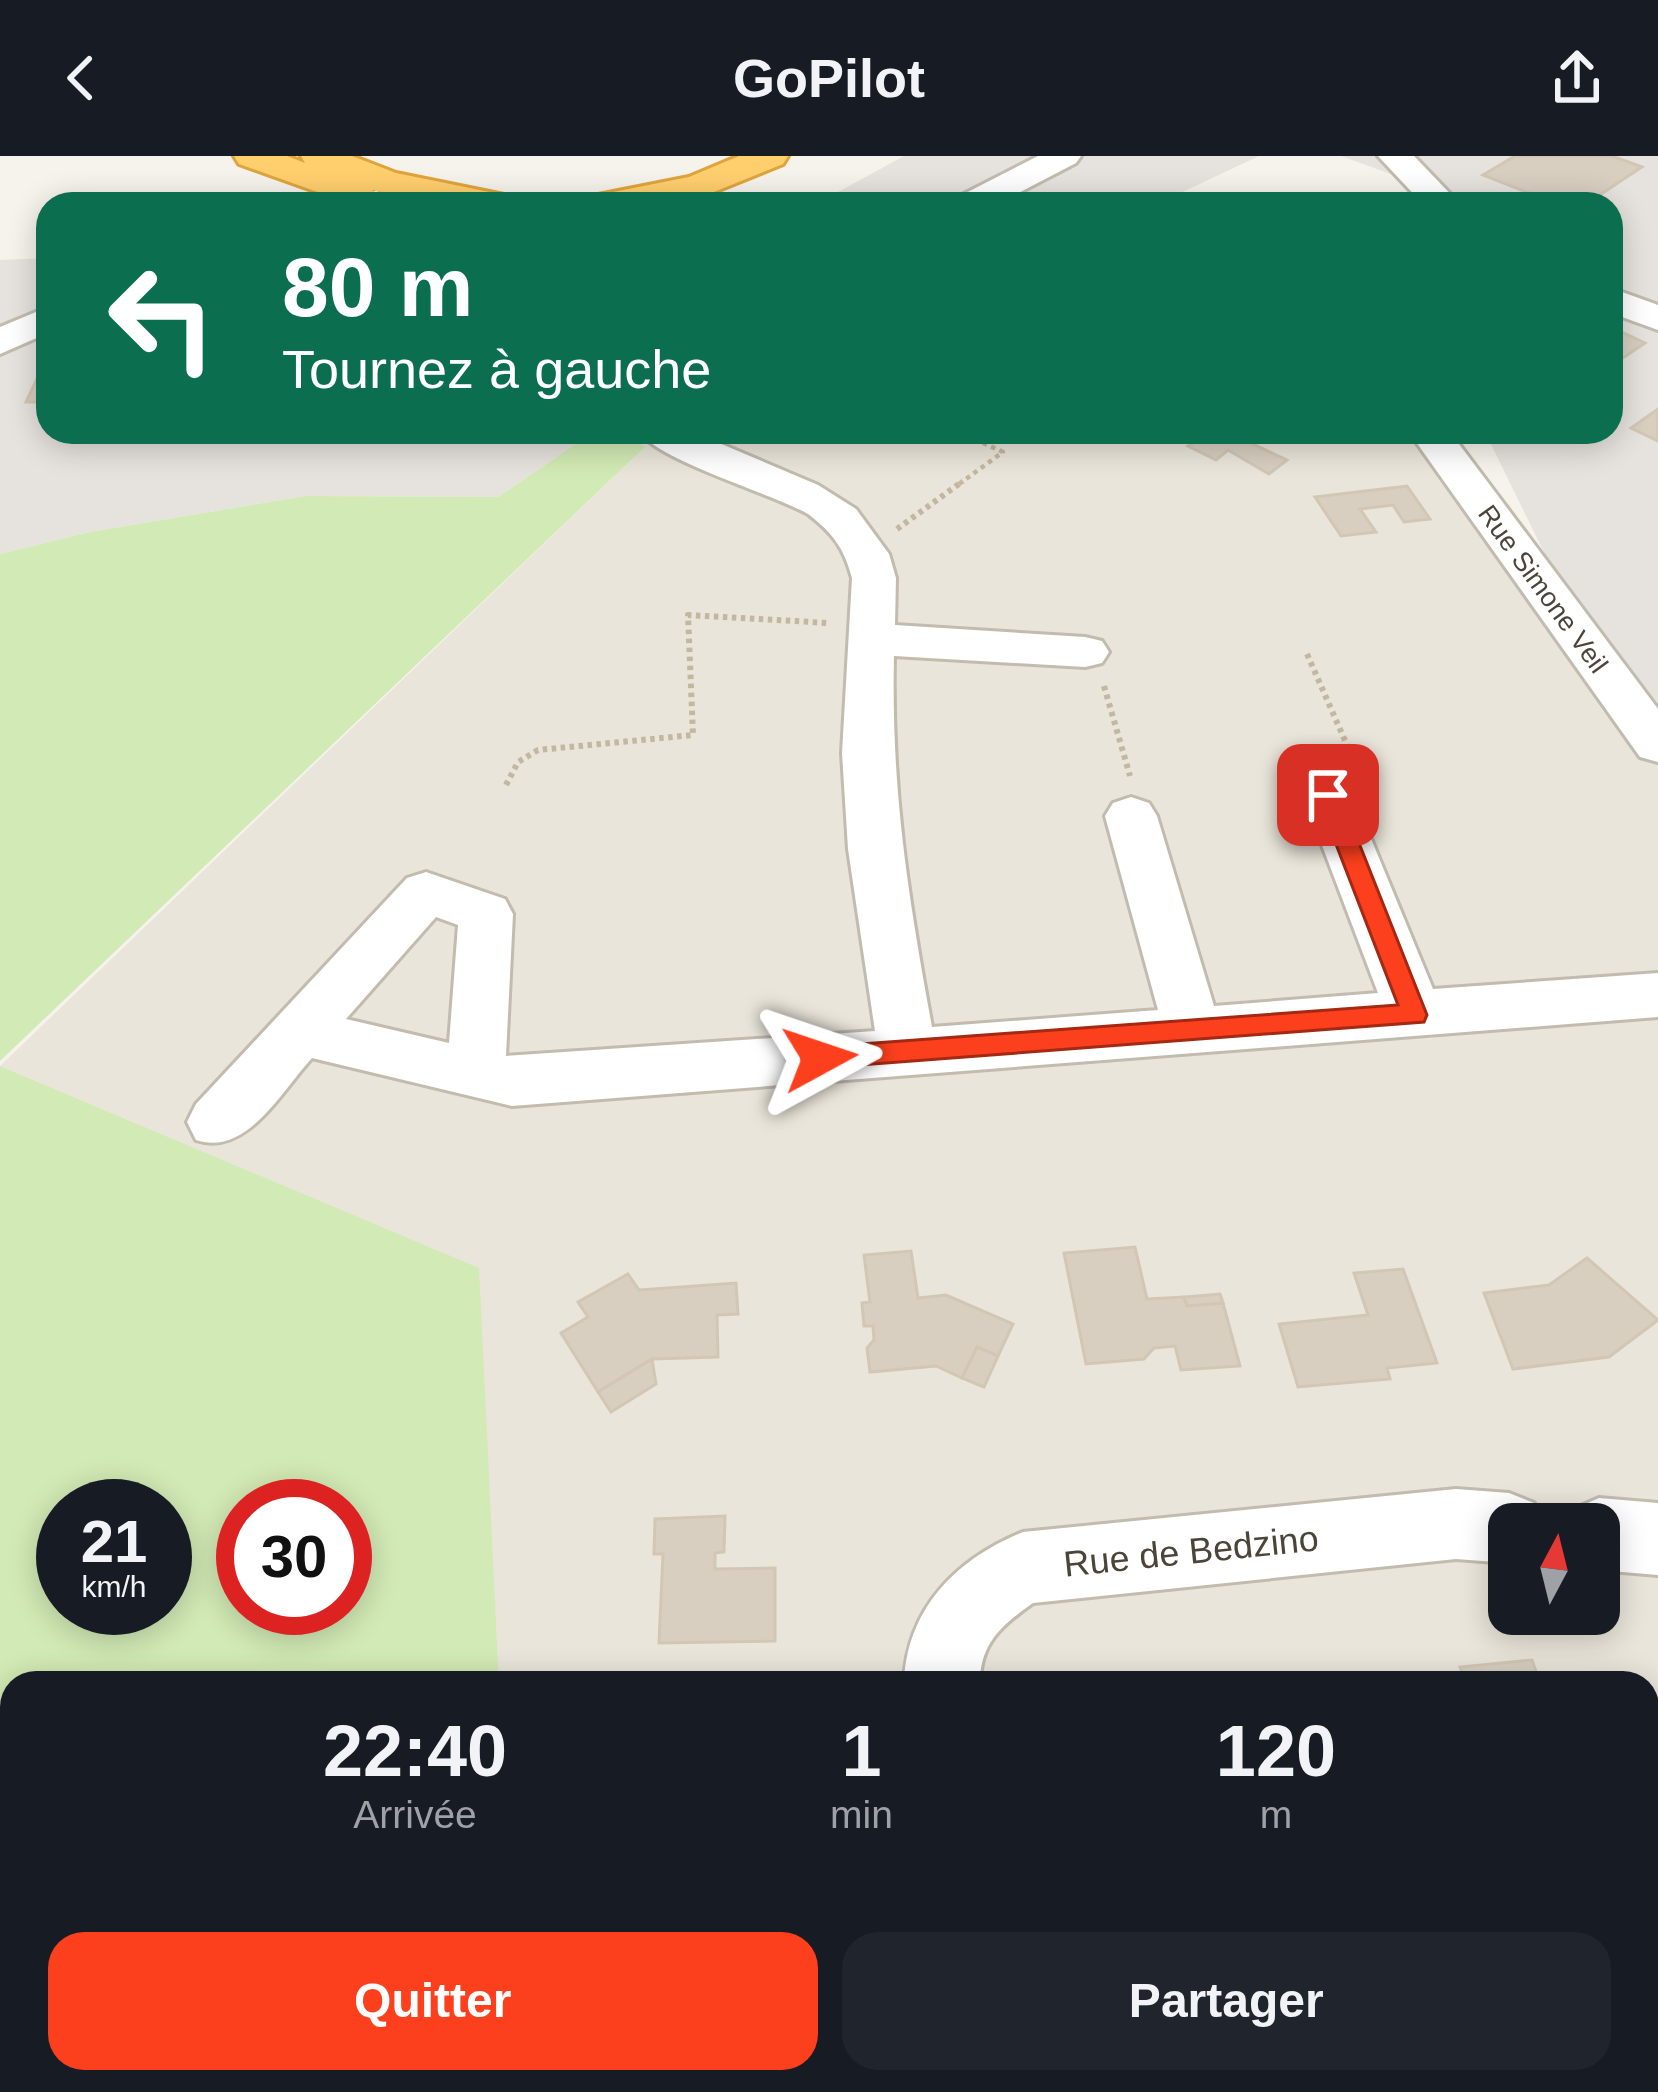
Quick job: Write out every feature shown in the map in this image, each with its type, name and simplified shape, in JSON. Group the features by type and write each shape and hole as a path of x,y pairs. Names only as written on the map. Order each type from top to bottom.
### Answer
{"highway":[{"path":"252,156 349,192"},
{"path":"319,156 386,182 436,192"},
{"path":"672,192 699,187 770,156"},
{"path":"734,192 789,172 809,156"}],"street":[{"path":"994,192 1064,156"},
{"path":"1395,156 1418,192"},
{"path":"1623,304 1658,319"},
{"path":"0,342 36,324"},
{"path":"687,444 830,507 856,532 867,551 874,578 867,753 874,849 908,1050"},
{"name":"Rue Simone Veil","path":"1439,444 1658,746"},
{"path":"872,632 1085,652"},
{"path":"1328,795 1414,1015"},
{"path":"1130,816 1193,1034"},
{"path":"217,1122 426,892 486,914 476,1077"},
{"path":"300,1032 512,1082 908,1050 1193,1034 1658,995"},
{"name":"Rue de Bedzino","path":"944,1671 954,1623 989,1588 1023,1568 1456,1524 1488,1526"},
{"path":"1620,1536 1658,1539"}],"path":[{"path":"867,551 1003,452 985,444"},
{"path":"506,785 518,763 538,750 693,735 688,615 872,632"},
{"path":"1085,652 1102,678 1138,803 1130,816"},
{"path":"1307,654 1358,771 1357,784 1328,795"}],"shaded area":[{"path":"904,156 1259,156 1182,192 838,192"},
{"path":"1341,156 1658,156 1658,708 1558,581 1491,444 1623,444 1623,192 1421,192 1421,185"},
{"path":"36,258 36,444 575,444 498,497 305,496 90,532 0,554 0,260"},
{"path":"641,444 1460,444 1558,581 1658,708 1658,1671 498,1671 478,1268 0,1066 645,447"}],"green space":[{"path":"575,444 645,447 0,1061 0,554 90,532 305,496 498,497"},
{"path":"0,1066 479,1268 498,1671 0,1671"}],"building":[{"path":"1515,156 1612,156 1642,167 1604,192 1526,192 1483,175"},
{"path":"1623,333 1645,343 1623,358"},
{"path":"36,381 36,402 26,402"},
{"path":"1658,409 1658,441 1631,428"},
{"path":"1253,444 1287,460 1269,474 1228,450 1216,460 1188,446"},
{"path":"1407,486 1430,519 1404,522 1393,505 1360,509 1376,532 1341,536 1315,497"},
{"path":"1135,1247 1147,1299 1184,1297 1187,1306 1223,1303 1240,1366 1181,1370 1175,1346 1154,1348 1144,1359 1086,1364 1064,1253"},
{"path":"911,1251 918,1298 946,1295 1013,1324 998,1356 977,1347 962,1378 936,1366 870,1372 867,1348 874,1340 873,1326 864,1326 862,1303 870,1302 864,1255"},
{"path":"1587,1258 1658,1320 1609,1357 1513,1369 1484,1293 1549,1285"},
{"path":"1403,1269 1437,1363 1387,1368 1390,1379 1298,1387 1279,1324 1368,1315 1354,1273"},
{"path":"628,1274 639,1290 736,1283 738,1314 717,1315 718,1357 652,1359 598,1392 561,1333 588,1317 578,1302"},
{"path":"1220,1294 1223,1303 1187,1306 1184,1297"},
{"path":"977,1347 998,1356 984,1387 962,1378"},
{"path":"652,1359 656,1384 611,1412 598,1392"},
{"path":"725,1516 724,1552 715,1553 715,1569 775,1568 775,1641 659,1643 663,1554 654,1554 655,1519"},
{"path":"1532,1660 1536,1671 1462,1671 1460,1667"}],"route":[{"path":"820,1058 1414,1015 1328,795"}]}
